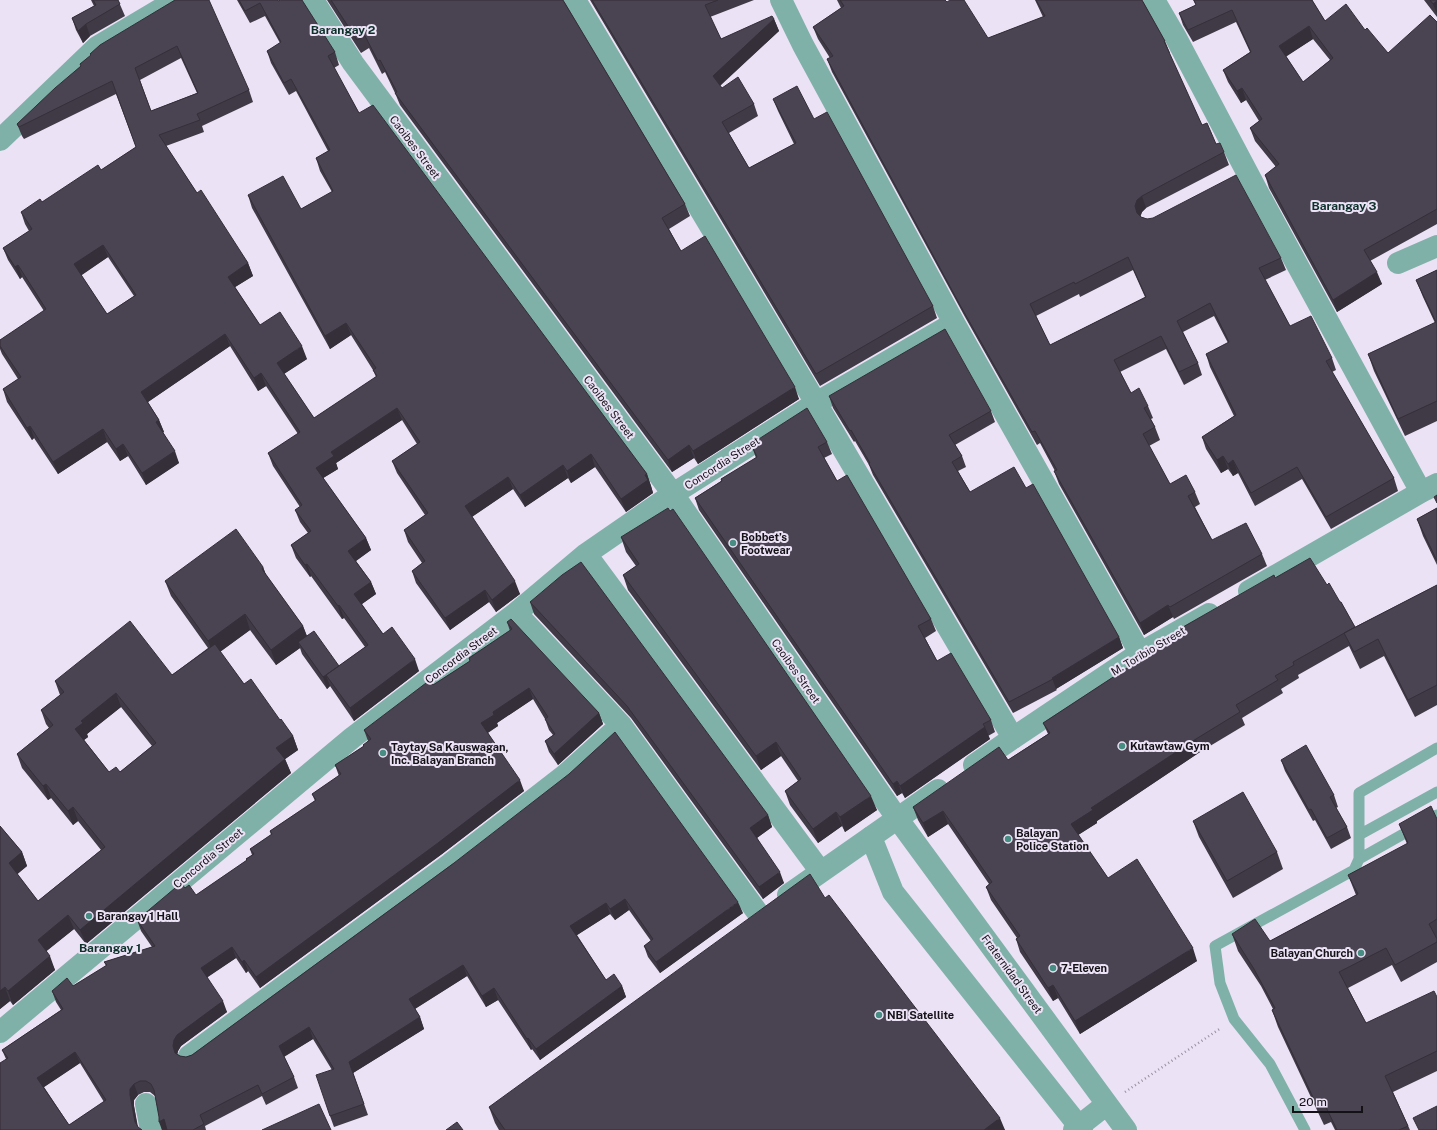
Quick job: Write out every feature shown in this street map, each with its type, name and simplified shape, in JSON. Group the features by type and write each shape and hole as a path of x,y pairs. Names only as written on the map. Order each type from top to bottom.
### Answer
{"street":[{"path":"0,140 97,47 176,0"},
{"name":"Caoibes Street","path":"313,0 353,63 673,494 897,818"},
{"path":"575,0 816,402 1013,738"},
{"path":"781,0 954,323 1140,654"},
{"path":"1154,0 1175,36 1246,170 1429,488"},
{"path":"1226,180 1246,170"},
{"path":"1398,263 1437,246"},
{"name":"Concordia Street","path":"0,1032 352,738 516,613 586,554 673,494 816,402 954,323"},
{"name":"M. Toribio Street","path":"621,725 753,920 1013,738 1140,654 1429,488"},
{"path":"586,554 821,872"},
{"path":"189,1056 450,864 565,775 621,725 516,613"},
{"name":"Fraternidad Street","path":"897,818 1126,1130"},
{"path":"871,837 893,892 1078,1129 1107,1104"},
{"path":"146,1104 151,1130"}],"lane":[{"path":"1305,1130 1270,1064 1234,1019 1220,983 1215,946 1354,870 1359,859 1359,792 1437,748"},
{"path":"1359,835 1437,792"},
{"path":"1359,859 1437,815"}],"path":[{"path":"1107,1104 1234,1019"}],"building":[{"path":"93,0 118,0 120,4 86,24 78,31 72,18 96,5"},
{"path":"175,0 209,0 249,90 197,114 200,120 159,135 197,193 201,190 248,263 228,277 260,325 280,312 302,346 277,363 314,418 377,376 373,370 376,368 346,323 325,336 248,195 283,176 301,209 333,191 316,158 330,150 291,79 284,83 267,51 281,42 260,3 245,11 239,0 302,0 335,52 328,56 359,113 373,105 647,474 645,475 648,480 621,499 591,454 567,471 563,465 520,495 508,477 465,506 515,581 492,600 485,590 445,618 412,571 425,561 404,530 428,513 392,461 420,442 397,408 331,452 334,456 316,468 366,538 348,551 371,582 354,594 383,634 392,627 415,659 350,708 326,675 368,645 339,605 338,606 307,564 305,565 291,545 311,531 295,510 302,505 268,453 300,432 261,373 254,378 225,334 141,392 159,420 156,422 175,451 142,473 123,444 116,449 103,429 53,462 30,426 27,428 3,389 21,377 0,346 0,340 46,309 18,265 15,267 3,248 32,229 21,212 40,199 42,202 98,165 101,170 136,147 112,81 19,127 17,124 81,66 80,64 100,45","holes":["177,46 198,93 151,111 135,68","103,245 136,295 107,314 74,264"]},
{"path":"331,0 563,0 685,204 662,218 681,251 705,236 795,387 693,451 689,445 668,460 395,93 397,92 365,36 357,40"},
{"path":"592,0 718,0 705,5 721,39 772,16 774,19 713,76 722,88 738,77 754,104 722,122 749,168 796,143 773,99 797,86 814,119 827,112 933,306 816,374"},
{"path":"840,0 945,0 947,2 950,0 964,0 988,38 1045,16 1036,0 1142,0 1165,41 1202,125 1207,123 1216,144 1220,143 1224,152 1142,196 1137,200 1135,206 1137,213 1141,217 1147,219 1153,218 1236,175 1281,258 1259,268 1290,326 1311,316 1332,358 1326,361 1394,478 1326,517 1297,467 1251,493 1233,460 1228,464 1223,456 1217,460 1202,437 1236,415 1206,354 1229,342 1210,303 1177,321 1198,363 1179,372 1161,336 1114,360 1131,393 1139,388 1148,406 1144,408 1155,427 1143,434 1170,484 1186,475 1195,492 1188,496 1212,540 1246,523 1262,554 1170,607 1168,605 1140,623 1054,471 1057,470 1035,431 1032,432 960,305 827,59 833,56 813,27 844,6","holes":["1128,257 1146,297 1050,345 1030,304 1074,282 1075,284"]},
{"path":"1194,0 1312,0 1325,21 1346,4 1365,30 1367,28 1388,53 1430,15 1437,22 1437,209 1364,250 1377,272 1333,300 1265,175 1279,164 1250,128 1262,119 1242,88 1237,91 1223,70 1251,52 1232,10 1188,30 1179,13 1196,5","holes":["1309,26 1333,58 1303,82 1279,46"]},
{"path":"1430,0 1437,0 1437,1 1433,4"},
{"path":"1437,270 1437,401 1398,419 1368,354 1436,322 1416,280"},
{"path":"945,329 991,411 949,435 962,456 952,462 970,492 1014,467 1026,488 1033,484 1119,637 1052,678 1053,679 1009,702 869,464 870,463 851,430 850,431 829,396"},
{"path":"807,408 827,442 818,447 837,481 847,475 931,619 918,626 937,661 951,653 991,720 983,724 985,727 900,786 897,781 893,784 695,498 722,481 721,479 757,457 751,444"},
{"path":"1437,495 1437,503 1434,497"},
{"path":"668,508 670,511 673,509 871,796 840,817 836,812 813,829 785,791 801,779 776,742 756,756 623,575 639,564 621,537"},
{"path":"1437,508 1437,561 1417,519"},
{"path":"236,529 263,567 262,569 303,626 271,650 245,614 208,641 165,581"},
{"path":"1310,558 1327,585 1329,583 1355,627 1293,662 1294,665 1275,676 1278,680 1236,705 1240,712 1091,808 1093,810 1071,824 1108,878 1137,859 1193,948 1075,1021 1053,985 1048,988 1016,939 1020,936 986,887 992,882 943,811 923,823 913,807 999,747 1008,760 1050,733 1043,723 1185,630 1183,627 1274,575 1275,578"},
{"path":"581,562 768,815 750,828 780,872 759,887 627,706 530,602 562,575"},
{"path":"1437,585 1437,685 1408,700 1378,639 1354,652 1344,633"},
{"path":"511,619 599,713 554,754 545,741 555,734 545,719 548,717 529,688 493,712 494,715 481,723 520,780 438,843 256,977 244,960 242,962 232,947 201,968 223,1001 177,1035 173,1046 175,1053 186,1057 192,1055 454,863 569,774 615,732 738,902 656,962 644,946 653,939 625,899 610,909 606,903 570,926 606,980 614,974 622,986 536,1049 528,1038 527,1039 494,988 482,996 463,965 409,999 420,1017 349,1062 364,1104 330,1116 316,1075 334,1069 309,1027 279,1046 294,1077 262,1094 258,1085 200,1115 204,1124 193,1130 167,1130 164,1119 159,1122 154,1090 151,1084 146,1081 140,1081 134,1084 130,1089 130,1095 135,1122 142,1130 0,1130 0,1063 8,1058 2,1050 63,1009 52,991 67,978 73,986 107,965 104,962 155,946 137,920 181,883 185,888 189,885 196,895 247,860 246,859 254,854 250,849 272,834 270,831 316,800 312,794 341,774 335,765 364,746 363,745 371,739 364,730 430,680 433,685 470,661 469,658 512,629 507,622","holes":["75,1052 106,1100 69,1125 37,1078"]},
{"path":"130,621 172,675 215,644 244,684 251,679 293,736 276,748 285,759 80,930 68,915 38,940 50,956 8,991 5,987 0,991 0,826 22,852 9,863 38,901 105,847 73,807 68,811 46,784 43,786 17,754 53,725 41,710 64,692 55,681","holes":["116,693 156,743 120,772 116,767 109,772 75,729 83,723 81,721"]},
{"path":"314,631 339,666 323,677 298,642"},
{"path":"1306,745 1334,795 1330,797 1347,827 1327,838 1311,809 1309,810 1281,760"},
{"path":"1243,792 1277,852 1227,881 1193,821"},
{"path":"1431,806 1437,819 1437,919 1429,924 1437,939 1437,942 1395,965 1386,948 1339,972 1366,1023 1434,991 1437,997 1437,1051 1385,1076 1408,1126 1399,1130 1337,1130 1325,1105 1318,1108 1272,1010 1275,1008 1254,969 1232,934 1255,919 1270,941 1358,894 1348,875 1408,843 1399,824"},
{"path":"810,874 825,898 829,895 1000,1118 984,1130 505,1130 489,1107"},
{"path":"319,1104 331,1130 262,1130"},
{"path":"1437,1106 1437,1130 1419,1130 1413,1118"},
{"path":"457,1122 463,1130 446,1130"}],"place":[{"name":"Bobbet’s Footwear","path":"733,543"},
{"name":"Kutawtaw Gym","path":"1122,746"},
{"name":"Taytay Sa Kauswagan, Inc. Balayan Branch","path":"383,753"},
{"name":"Balayan Police Station","path":"1008,839"},
{"name":"Barangay 1 Hall","path":"89,916"},
{"name":"Balayan Church","path":"1361,953"},
{"name":"7-Eleven","path":"1053,968"},
{"name":"NBI Satellite","path":"879,1015"}],"district":[{"name":"Barangay 2","path":"343,30"},
{"name":"Barangay 3","path":"1344,206"},
{"name":"Barangay 1","path":"110,948"}]}
